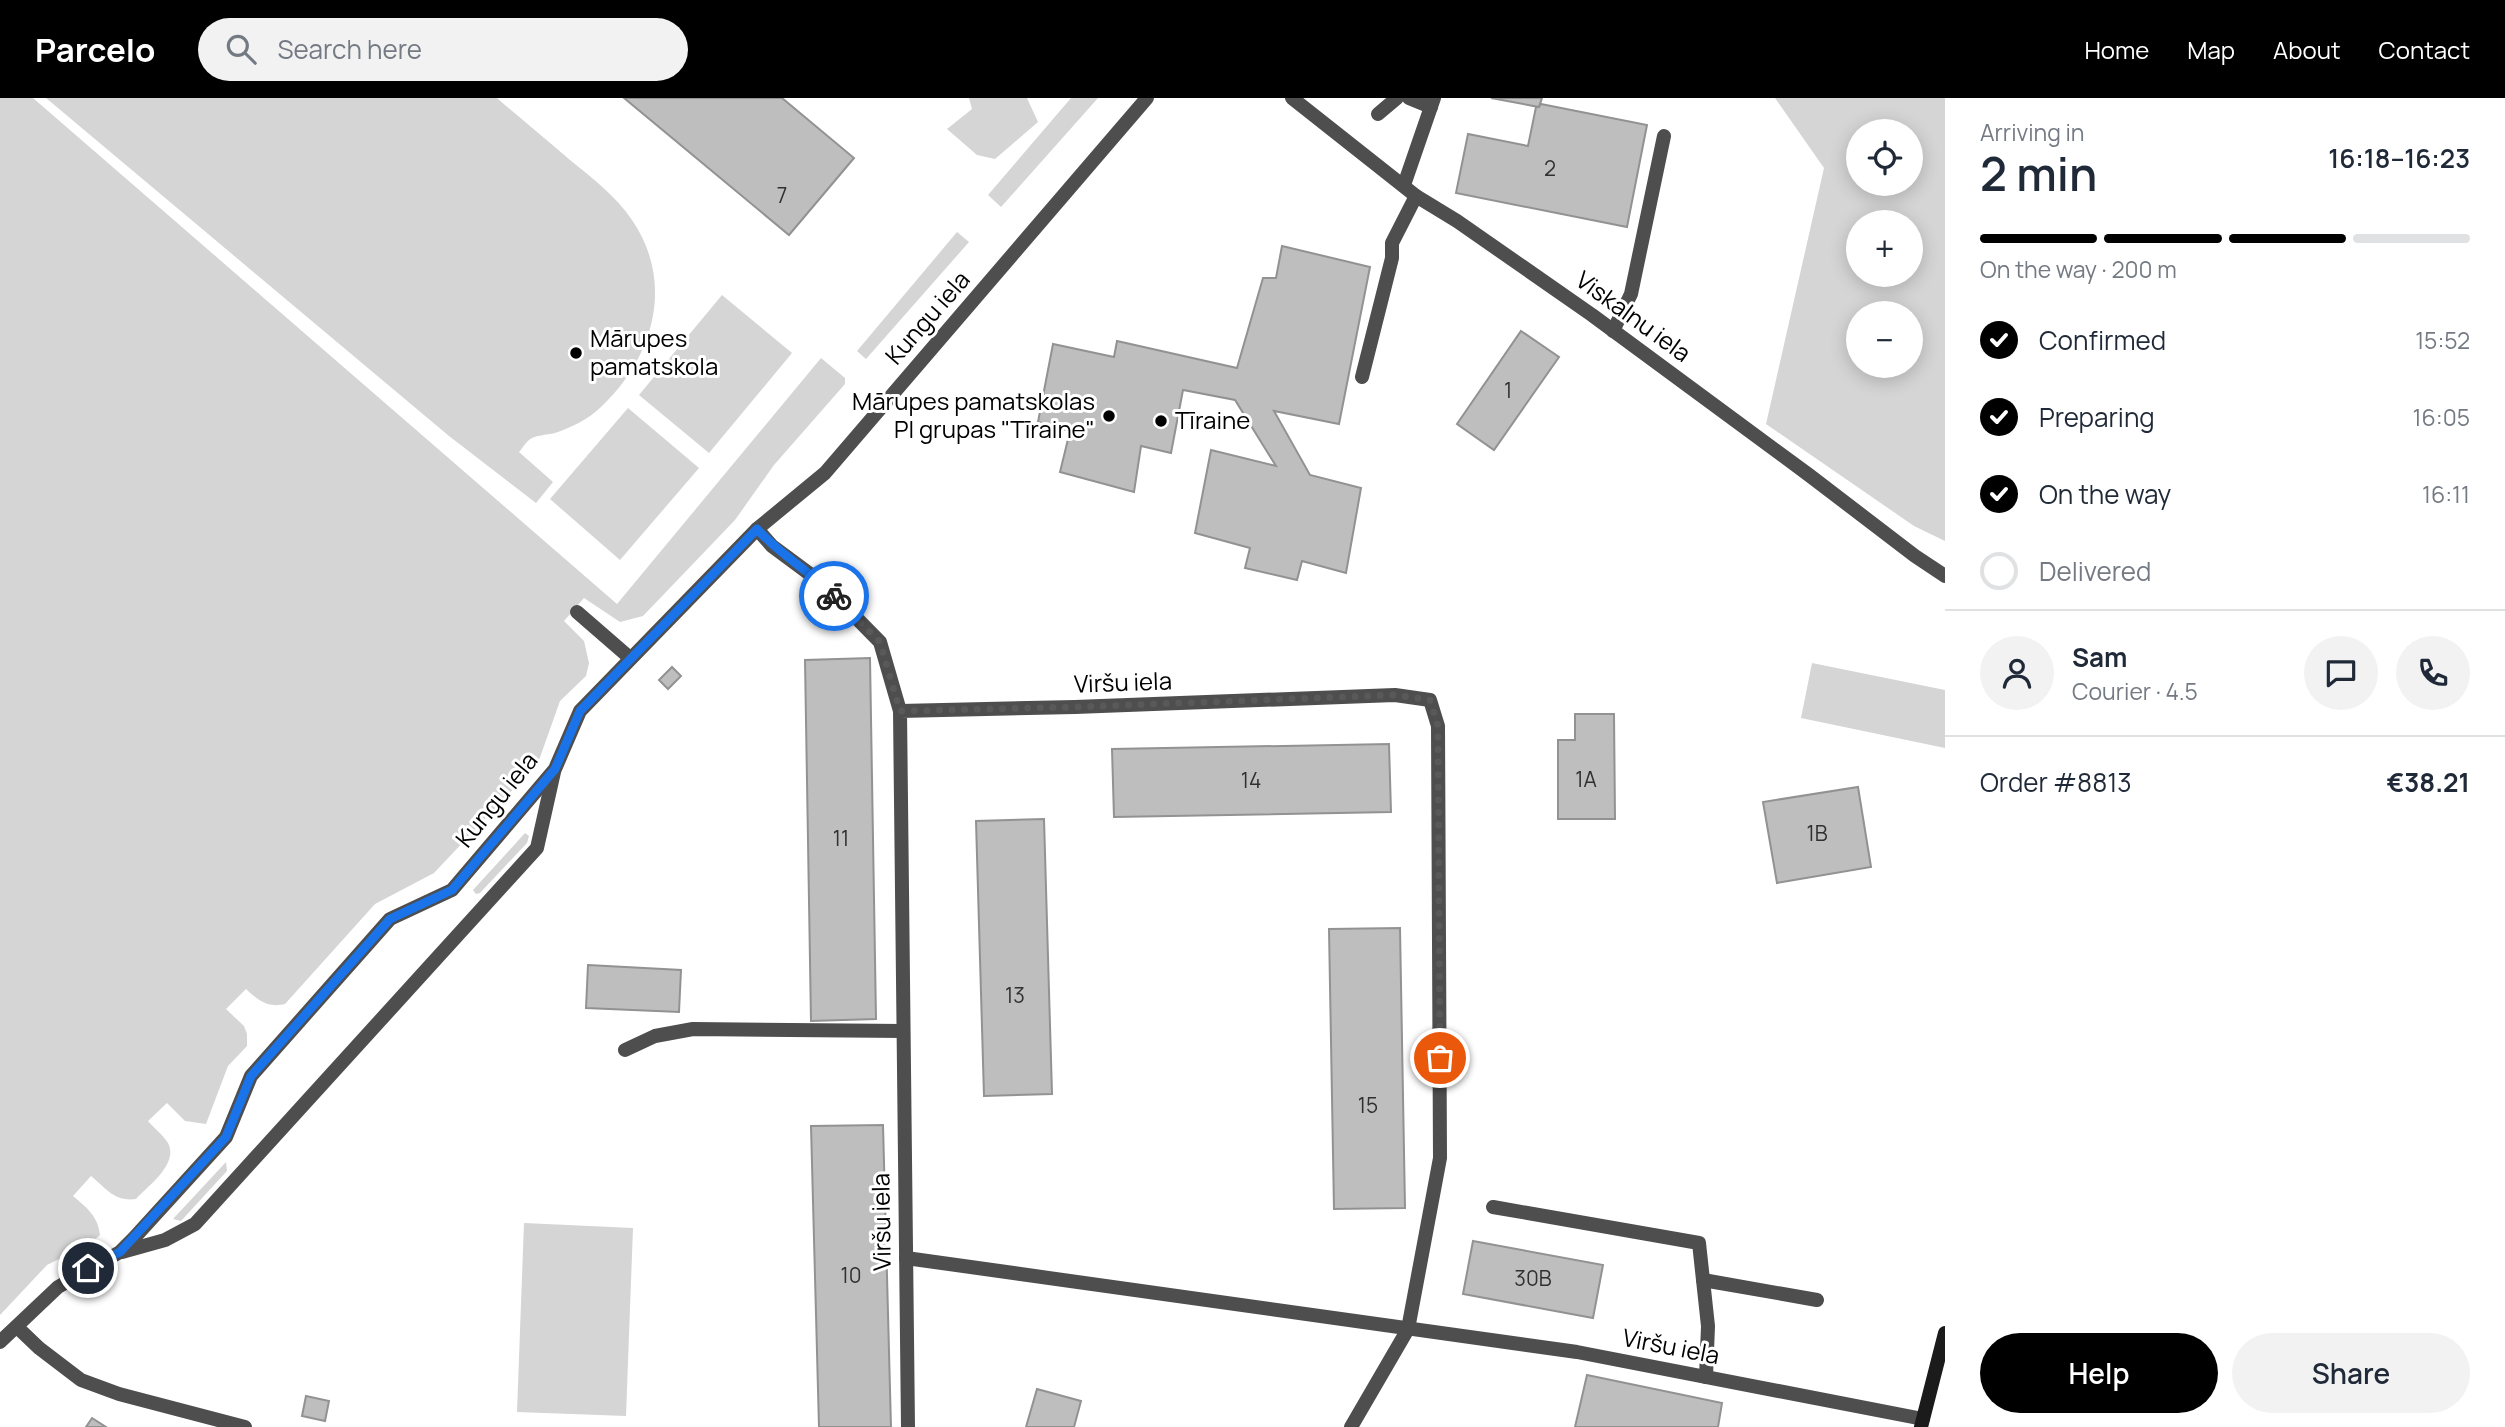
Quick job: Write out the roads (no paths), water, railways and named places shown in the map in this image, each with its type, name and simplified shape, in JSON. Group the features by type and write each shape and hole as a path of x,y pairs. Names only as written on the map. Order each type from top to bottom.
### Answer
{"main road":[{"path":"1922,1423 1945,1333"}],"street":[{"name":"Kungu iela","path":"0,1342 58,1287 120,1252 226,1137 251,1076 390,919 452,890 555,769 580,711 757,529 825,473 1147,98"},
{"name":"Viskalnu iela","path":"1292,98 1416,196 1457,220 1613,331 1945,576"},
{"path":"1378,114 1397,98"},
{"path":"1404,185 1433,102 1409,98"},
{"path":"1613,331 1631,293 1664,136"},
{"path":"1362,377 1392,258 1392,243 1416,196"},
{"path":"757,529 772,546 822,583 880,642 900,711"},
{"path":"577,612 630,658"},
{"name":"Viršu iela","path":"908,1427 900,711 1395,695 1430,700 1438,726 1440,1158 1408,1329 1351,1427"},
{"path":"120,1252 165,1240 195,1224 537,848 555,769"},
{"path":"625,1050 655,1036 693,1030 903,1031"},
{"path":"1493,1208 1699,1243 1707,1326 1706,1377"},
{"path":"905,1258 1408,1329"},
{"path":"1703,1280 1817,1300"},
{"path":"17,1327 39,1348 81,1380 119,1394 245,1427"},
{"name":"Viršu iela","path":"1408,1329 1577,1352 1922,1423"}],"place":[{"name":"Mārupes pamatskola","path":"576,353"},
{"name":"Mārupes pamatskolas PI grupas \"Tīraine\"","path":"1109,416"},
{"name":"Tīraine","path":"1161,421"}]}
